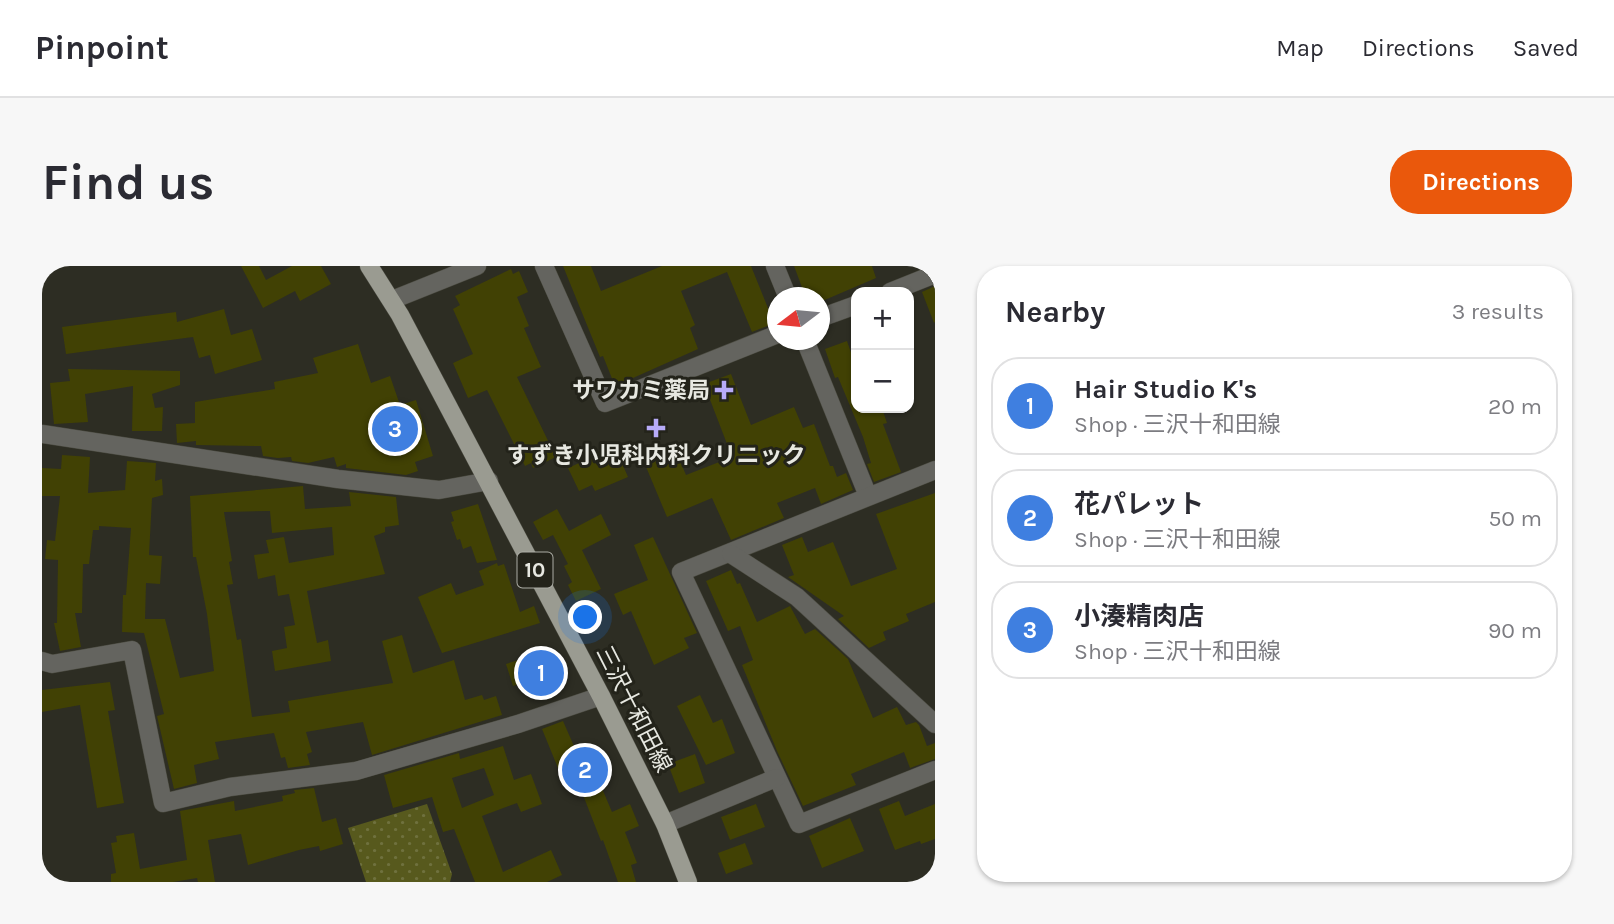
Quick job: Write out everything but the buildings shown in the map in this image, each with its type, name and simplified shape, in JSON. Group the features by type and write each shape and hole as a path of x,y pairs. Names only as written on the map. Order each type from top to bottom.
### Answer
{"main road":[{"name":"三沢十和田線","path":"369,266 392,300 601,696 665,824 688,882"}],"street":[{"path":"392,300 477,266"},
{"path":"544,266 605,403 767,338"},
{"path":"775,266 784,287"},
{"path":"902,287 935,274"},
{"path":"830,314 851,306"},
{"path":"809,350 868,496"},
{"path":"42,433 338,479 439,490 489,481"},
{"path":"935,470 681,572 799,824 935,770"},
{"path":"731,554 797,597 935,724"},
{"path":"42,662 52,664 132,650 163,803 230,787 356,771 518,724 601,696"},
{"path":"665,824 776,778"}],"shaded area":[{"path":"427,804 452,874 450,882 366,882 348,828"}],"place":[{"name":"サワカミ薬局","path":"724,390"},
{"name":"すずき小児科内科クリニック","path":"656,428"},
{"name":"小湊精肉店","path":"395,429"},
{"name":"Hair Studio K's","path":"541,673"},
{"name":"花パレット","path":"585,770"}]}
